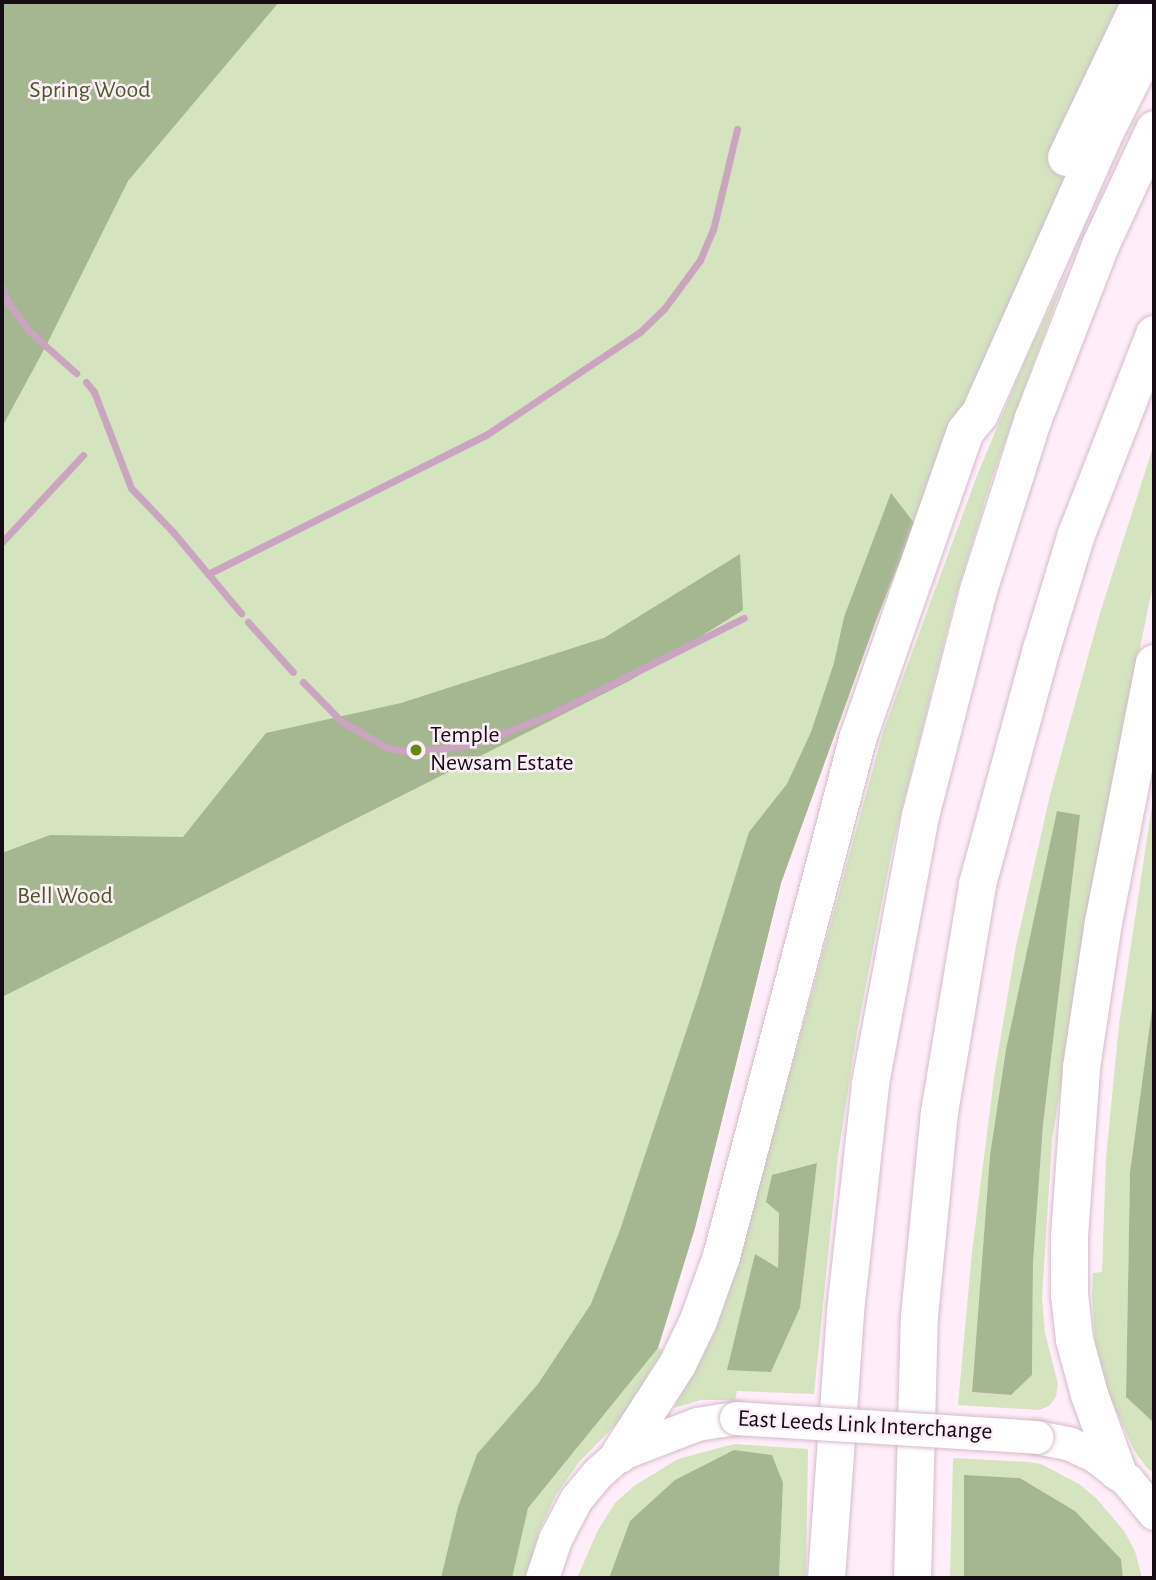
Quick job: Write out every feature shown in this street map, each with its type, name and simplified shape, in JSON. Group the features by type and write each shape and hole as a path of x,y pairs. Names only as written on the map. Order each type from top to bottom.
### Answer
{"highway":[{"path":"965,431 964,396 1050,191 1114,50 1140,2"},
{"path":"619,1454 677,1364 698,1320 721,1256 857,739 965,431 979,414 1105,131 1154,34"},
{"path":"826,1578 845,1311 870,1083 920,816 978,590 1033,418 1100,245 1154,129"},
{"path":"912,1578 919,1316 939,1112 977,884 1041,649 1076,534 1154,334"},
{"path":"1117,1471 1093,1407 1073,1339 1069,1294 1069,1236 1081,1067 1104,922 1154,663"},
{"name":"East Leeds Link Interchange","path":"542,1578 555,1539 576,1499 619,1454 697,1424 736,1418 1037,1437 1068,1443 1117,1471 1146,1500 1154,1513"}],"green space":[{"name":"Temple Newsam Estate","path":"2,2 1150,2 915,524 877,618 781,883 695,1228 658,1348 667,1352 631,1409 579,1462 556,1495 539,1531 527,1578 2,1578"},
{"name":"Spring Wood","path":"2,2 279,2 128,181 47,344 2,427"},
{"path":"1067,272 992,478 954,603 893,845 857,1032 838,1156 814,1394 737,1391 735,1400 701,1400 674,1408 715,1332 736,1270 883,732 978,473 1030,349","holes":["817,1163 800,1308 771,1372 755,1255 778,1268 779,1213"]},
{"path":"1154,444 1154,580 1112,782 1052,1140 1042,1298 1045,1333 1058,1384 1056,1397 1049,1406 1039,1410 958,1405 972,1252 994,1078 1016,946 1050,795 1100,613","holes":["1058,811 1080,815 1043,1125 1033,1263 1032,1375 1011,1395 972,1392 990,1155 1006,1049"]},
{"path":"891,493 915,524 877,618 781,883 695,1228 658,1348 528,1508 512,1578 441,1578 458,1507 477,1454 538,1384 591,1304 620,1230 749,832 787,784 811,732 834,663 844,617"},
{"name":"Bell Wood","path":"740,554 743,610 631,680 2,997 2,853 50,835 183,837 266,733 401,703 604,638"},
{"path":"1154,792 1154,994 1130,1172 1126,1397 1154,1423 1154,1473 1134,1450 1105,1387 1095,1342 1092,1296 1093,1273 1102,1272 1106,1158 1119,1025"},
{"path":"1057,811 1080,815 1043,1125 1033,1263 1032,1375 1011,1395 972,1392 990,1155 1006,1049"},
{"path":"1154,994 1154,1423 1126,1397 1130,1172"},
{"path":"817,1163 800,1308 771,1372 727,1370 755,1254 778,1268 779,1213 766,1202 772,1175"},
{"path":"734,1444 808,1449 806,1578 779,1578 783,1483 630,1521 609,1578 577,1578 598,1530 615,1503 634,1486 678,1459"},
{"path":"734,1450 772,1455 783,1483 779,1578 609,1578 630,1521 675,1480"},
{"path":"953,1458 1041,1464 1079,1484 1097,1499 1124,1531 1135,1551 1142,1578 1123,1578 1121,1559 1075,1511 1020,1478 964,1476 964,1578 950,1578"},
{"path":"964,1475 1020,1478 1075,1511 1121,1559 1123,1578 964,1578"}],"waterway":[{"path":"208,574 486,435 640,332 664,309 700,260 713,230 737,129"},
{"path":"2,287 8,303 30,332 76,373"},
{"path":"86,382 94,392 131,488 173,532 241,613"},
{"path":"2,542 83,455"},
{"path":"303,682 341,721 387,748 409,752 463,746 497,736 556,712 744,618"},
{"path":"248,622 293,672"}],"place":[{"name":"Temple Newsam Estate","path":"416,750"}]}
